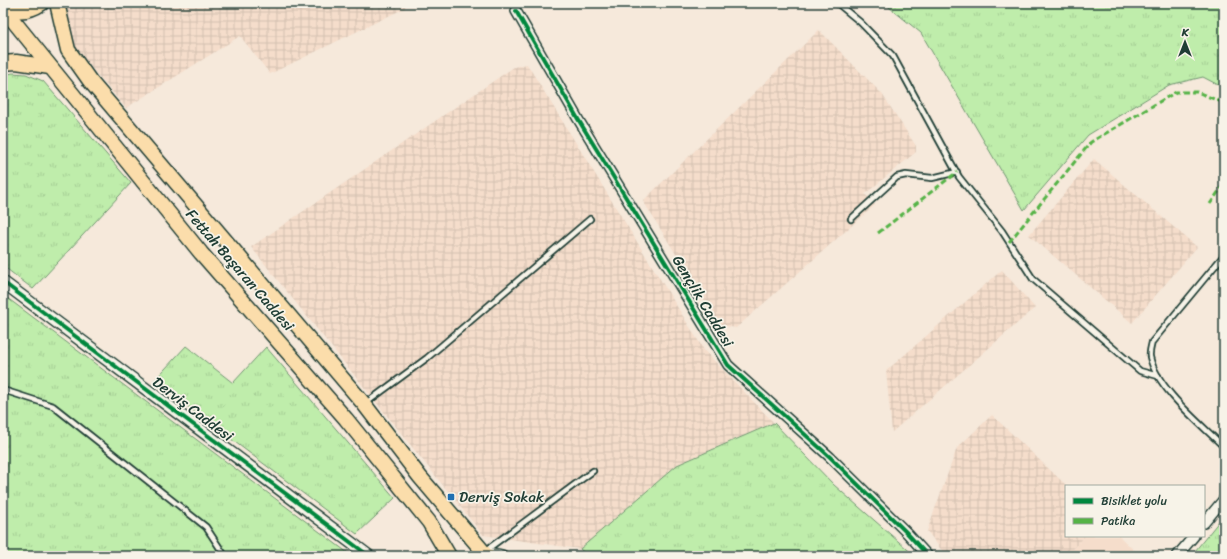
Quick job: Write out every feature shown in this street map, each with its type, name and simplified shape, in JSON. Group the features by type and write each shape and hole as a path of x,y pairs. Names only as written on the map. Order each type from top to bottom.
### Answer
{"main road":[{"path":"3,7 13,10 13,20 42,3"},
{"name":"Fettah Başaran Caddesi","path":"56,3 68,50 90,81 364,404 420,477 486,554"},
{"name":"Fettah Başaran Caddesi","path":"13,20 201,253 346,419 429,522 449,556"},
{"path":"3,63 16,62 50,67"},
{"path":"439,556 441,541"}],"street":[{"name":"Gençlik Caddesi","path":"516,12 578,119 728,365 830,457 907,533 928,556"},
{"name":"Derviş Caddesi","path":"3,282 369,556"},
{"path":"1205,522 1224,499"},
{"path":"1177,556 1193,537"},
{"path":"486,554 502,556"}],"lane":[{"path":"837,3 860,22 893,56 957,172 1002,231 1033,279 1140,371 1158,376"},
{"path":"851,219 897,177 906,175 932,178 957,172"},
{"path":"364,404 428,358 590,219"},
{"path":"1224,255 1152,342 1150,356 1158,376 1168,391 1224,447"},
{"path":"3,390 53,406 206,527 224,556"},
{"path":"486,554 593,471"}],"shaded area":[{"path":"67,3 406,3 405,8 270,74 240,36 126,108 77,51 68,23"},
{"path":"819,30 882,94 916,146 916,152 865,194 875,205 736,328 720,325 643,201"},
{"path":"527,64 704,350 774,423 677,465 580,549 483,535 251,247 514,67"},
{"path":"1094,159 1197,247 1132,323 1029,235"},
{"path":"1002,270 1035,308 892,432 886,371"},
{"path":"992,415 1066,485 1065,537 1084,537 1067,556 946,556 927,531 957,448"},
{"path":"1084,537 1120,537 1140,556 1067,556"}],"green space":[{"path":"884,3 1224,3 1224,88 1203,77 1169,85 1088,135 1024,210 921,33"},
{"path":"13,73 26,74 43,81 131,183 33,289 3,266 3,75"},
{"path":"3,295 14,303 352,556 3,556"},
{"path":"186,346 233,383 266,347 395,498 357,534 154,381"},
{"path":"774,423 834,485 915,556 588,556 580,549 677,465"},
{"path":"1224,515 1224,556 1191,556"}],"marked path":[{"path":"1009,242 1091,142 1176,92 1197,92 1224,103"},
{"path":"878,233 957,172"},
{"path":"1210,204 1224,184"}],"cycle path":[{"path":"516,11 578,119 728,365 830,457 907,533 928,556"},
{"path":"3,282 369,556"}],"place":[{"name":"Derviş Sokak","path":"451,497"}]}
